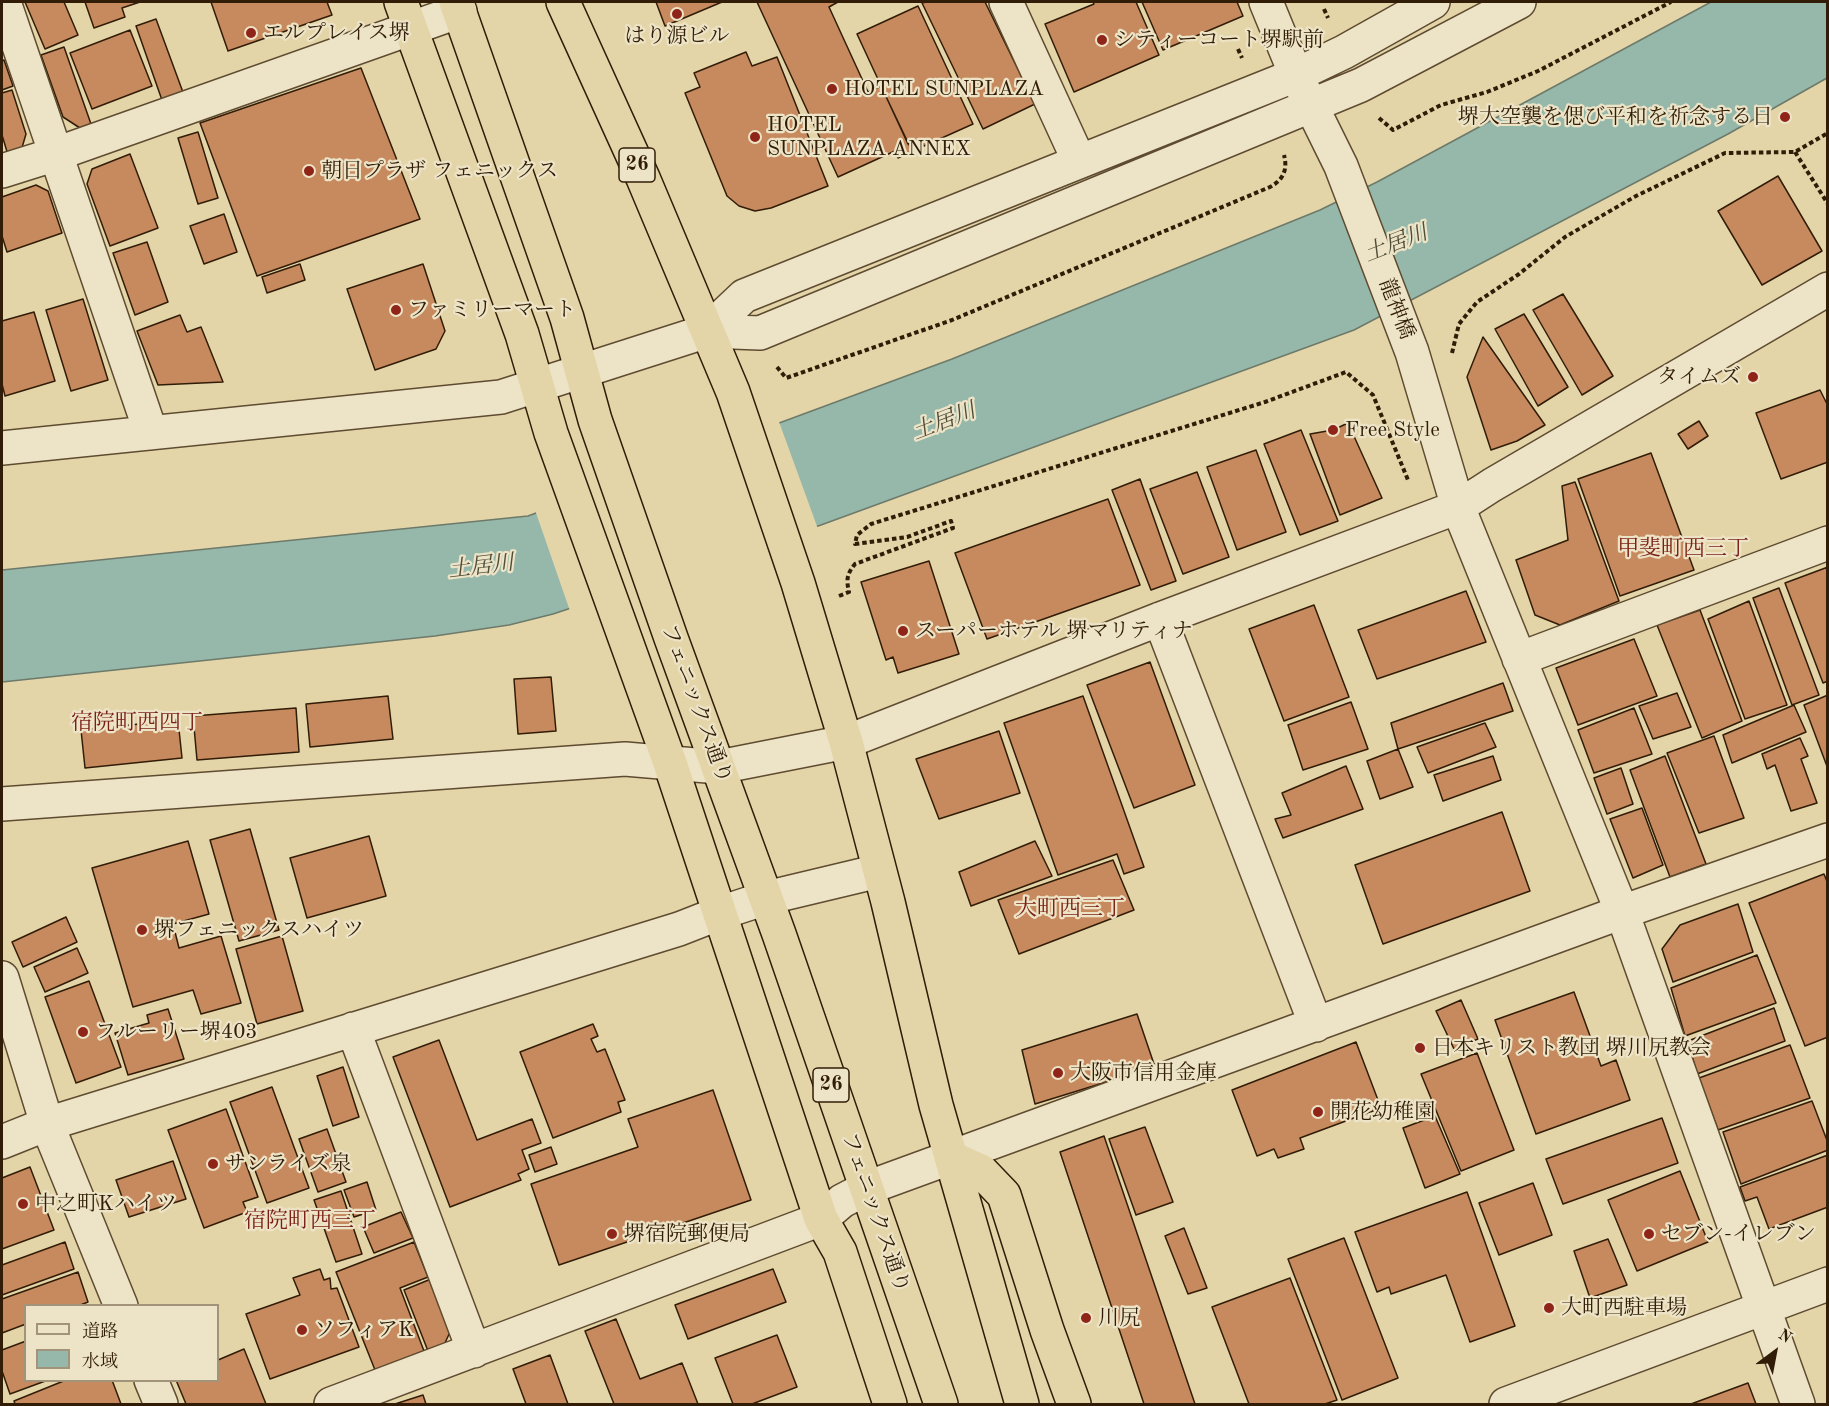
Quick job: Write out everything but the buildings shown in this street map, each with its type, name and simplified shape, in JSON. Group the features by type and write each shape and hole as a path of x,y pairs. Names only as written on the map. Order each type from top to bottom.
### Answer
{"highway":[{"name":"26","path":"563,2 643,178 733,392 798,583 846,742 936,1105 1022,1404"},
{"name":"フェニックス通り","path":"458,6 567,318 595,420 671,638 766,898 882,1237 942,1404"},
{"name":"26","path":"405,15 522,334 535,385 551,433 670,763 821,1220 840,1252 890,1404"},
{"name":"26","path":"719,767 720,913"},
{"path":"952,1158 981,1171 1004,1195 1047,1330 1074,1404"}],"street":[{"path":"4,2 150,433"},
{"path":"1006,2 1079,161"},
{"name":"龍神橋","path":"1266,2 1296,75 1341,166 1412,352 1458,507 1622,912 1798,1404"},
{"path":"707,331 744,296 1296,75 1344,52 1433,2"},
{"path":"2,448 501,398 535,385 707,331 760,333 1311,107 1361,85 1519,2"},
{"path":"2,171 57,154 405,15 458,6"},
{"path":"2,804 626,759 719,767 846,742 1160,619 1458,507 1827,289"},
{"path":"1520,658 1827,543"},
{"path":"1160,619 1317,1025"},
{"path":"331,1404 821,1220 842,1201 867,1188 1622,912 1827,840"},
{"path":"2,1142 47,1124 679,929 766,898 879,871"},
{"path":"2,978 47,1124 121,1304"},
{"path":"353,1029 474,1351"},
{"path":"1506,1404 1827,1284"},
{"path":"152,1382 161,1404"}],"path":[{"path":"1376,115 1393,130 1441,105 1487,92 1538,71 1671,2"},
{"path":"1450,360 1459,324 1478,302 1520,274 1565,237 1636,196 1725,153 1795,152 1827,133"},
{"path":"1795,152 1827,204"},
{"path":"775,364 786,378 952,320 1270,187 1282,178 1285,171 1287,164 1284,153"},
{"path":"849,592 846,580 855,564 953,528 951,520 907,537 855,544 857,535 871,524 1264,402 1346,372 1373,395 1424,519"}],"water":[{"name":"土居川","path":"1711,2 1827,2 1827,78 1728,134 1354,330 821,525 553,614 509,625 435,636 2,682 2,570 528,516 952,359 1320,210 1377,182"}],"pier":[{"path":"778,419 818,529 570,611 535,510"}],"place":[{"name":"はり源ビル","path":"677,14"},
{"name":"エルプレイス堺","path":"251,33"},
{"name":"シティーコート堺駅前","path":"1102,40"},
{"name":"HOTEL SUNPLAZA","path":"832,89"},
{"name":"堺大空襲を偲び平和を祈念する日","path":"1785,117"},
{"name":"HOTEL SUNPLAZA ANNEX","path":"755,137"},
{"name":"朝日プラザ フェニックス","path":"309,171"},
{"name":"ファミリーマート","path":"396,310"},
{"name":"タイムズ","path":"1753,377"},
{"name":"Free Style","path":"1333,430"},
{"name":"スーパーホテル 堺マリティナ","path":"903,631"},
{"name":"堺フェニックスハイツ","path":"142,930"},
{"name":"フルーリー堺403","path":"83,1032"},
{"name":"日本キリスト教団 堺川尻教会","path":"1420,1048"},
{"name":"大阪市信用金庫","path":"1058,1073"},
{"name":"開花幼稚園","path":"1318,1112"},
{"name":"サンライズ泉","path":"213,1164"},
{"name":"中之町Kハイツ","path":"23,1204"},
{"name":"堺宿院郵便局","path":"612,1234"},
{"name":"セブン-イレブン","path":"1649,1234"},
{"name":"大町西駐車場","path":"1549,1308"},
{"name":"川尻","path":"1086,1318"},
{"name":"ソフィアK","path":"302,1330"}],"district":[{"name":"甲斐町西三丁","path":"1683,549"},
{"name":"宿院町西四丁","path":"137,723"},
{"name":"大町西三丁","path":"1070,909"},
{"name":"宿院町西三丁","path":"310,1221"}]}
